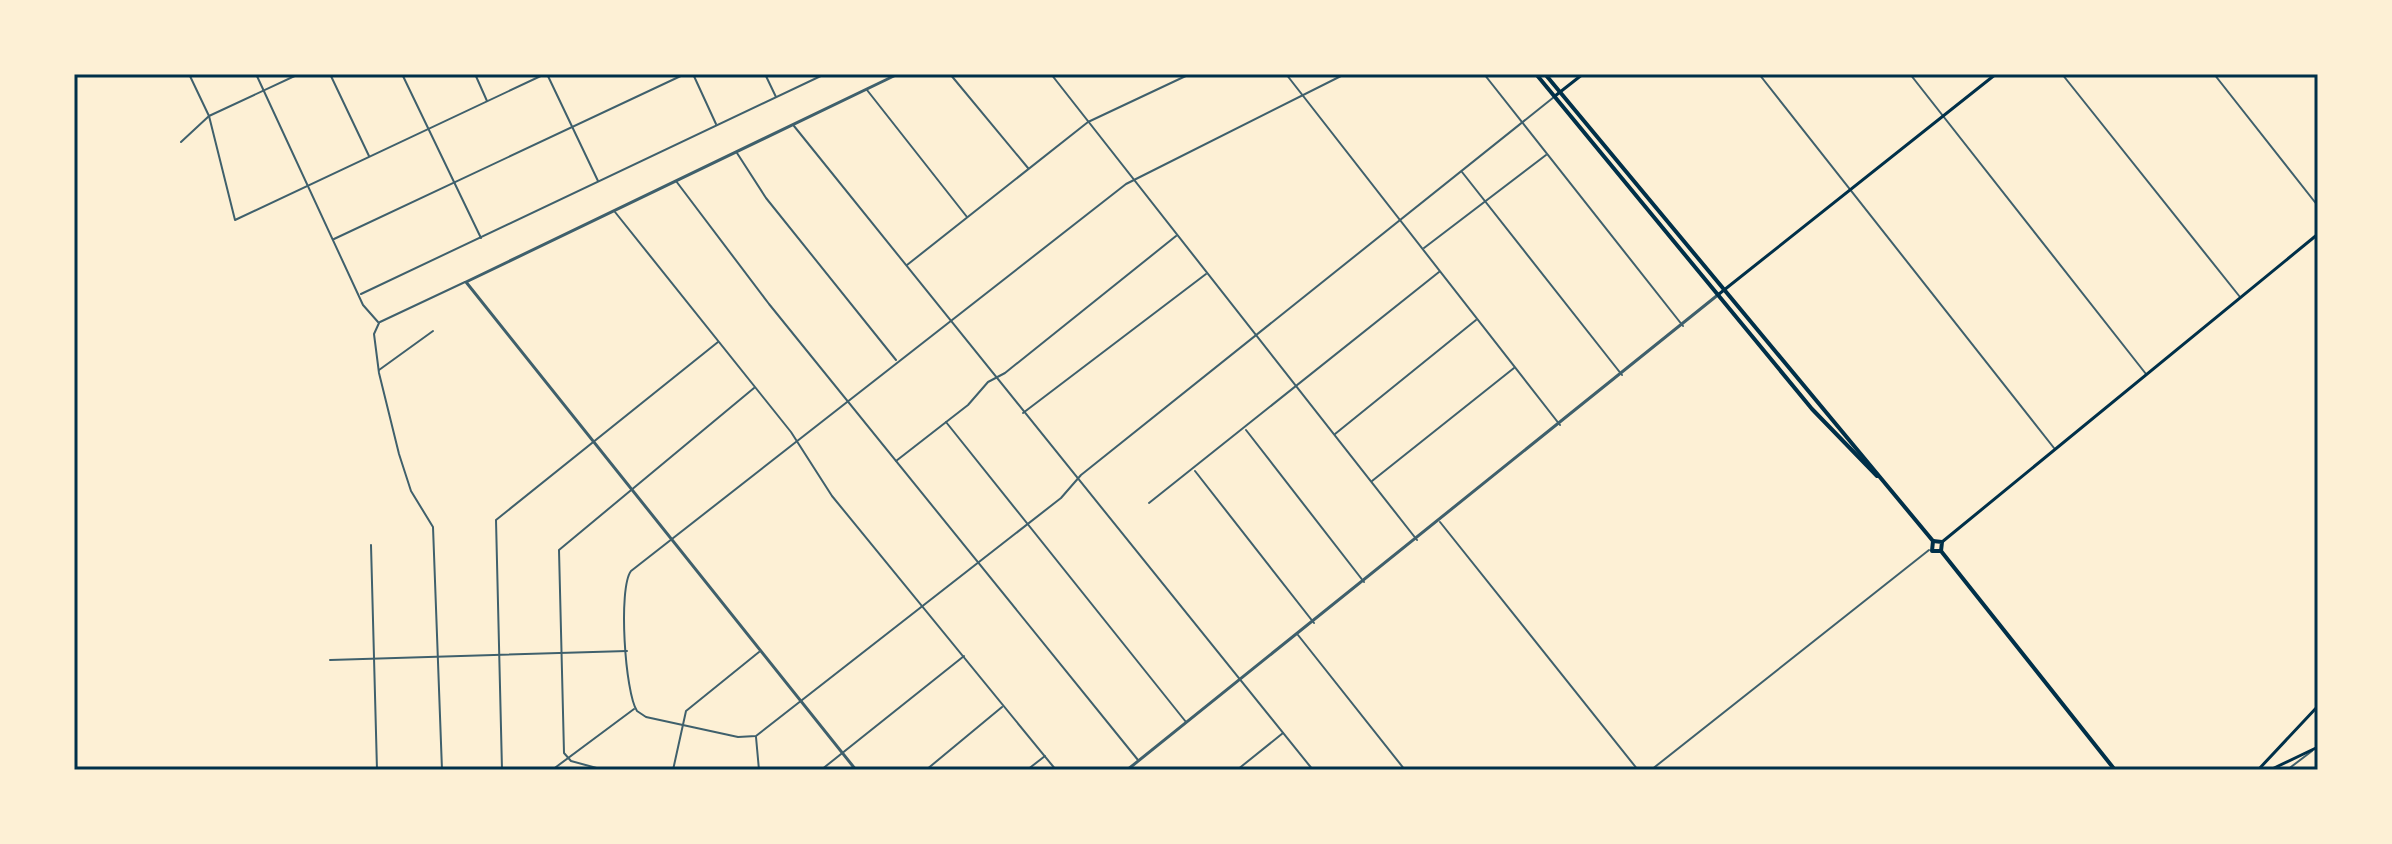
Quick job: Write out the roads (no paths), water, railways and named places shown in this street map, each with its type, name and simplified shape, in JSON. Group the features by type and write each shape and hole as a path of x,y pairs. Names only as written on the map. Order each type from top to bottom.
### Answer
{"main road":[{"path":"1536,74 1933,541 1942,542"},
{"path":"1545,74 1721,292"},
{"path":"1555,96 1583,74"},
{"path":"1721,292 1996,74"},
{"path":"1941,551 1942,542 2318,234"},
{"path":"1933,541 1931,549 1941,551 2115,770"},
{"path":"2258,770 2318,706"},
{"path":"2270,770 2318,747"}],"street":[{"path":"189,74 209,116 235,220 546,74 599,182"},
{"path":"256,74 366,309 379,323"},
{"path":"181,142 209,116 299,74"},
{"path":"330,74 369,157"},
{"path":"402,74 481,238"},
{"path":"475,74 487,101"},
{"path":"334,239 685,74"},
{"path":"693,74 717,125"},
{"path":"765,74 777,99"},
{"path":"361,294 825,74"},
{"path":"442,770 433,527 417,501 399,454 379,370 374,334 379,323 898,74"},
{"path":"950,74 1029,168"},
{"path":"906,266 1088,122 1190,74"},
{"path":"1286,74 1560,425"},
{"path":"1345,74 1132,179 626,577 627,651 635,709 646,717 738,737 756,736 1061,498 1077,479 1555,96"},
{"path":"1484,74 1683,326"},
{"path":"1759,74 2054,449"},
{"path":"1910,74 2147,375"},
{"path":"2062,74 2240,298"},
{"path":"2214,74 2318,206"},
{"path":"1053,75 1417,540"},
{"path":"866,89 969,218"},
{"path":"794,125 1313,770"},
{"path":"736,152 766,198 898,362"},
{"path":"1423,249 1548,153"},
{"path":"1462,171 1622,375"},
{"path":"676,181 977,563 1139,761"},
{"path":"615,211 798,442 832,496 1056,770"},
{"path":"896,461 946,422 988,382 997,380 1177,235"},
{"path":"1149,503 1245,430 1440,271"},
{"path":"1023,413 1207,274"},
{"path":"466,282 856,770"},
{"path":"1127,770 1440,522 1721,292"},
{"path":"1334,435 1478,319"},
{"path":"379,370 433,331"},
{"path":"502,770 496,520 719,341"},
{"path":"1371,482 1515,367"},
{"path":"567,758 559,550 755,387"},
{"path":"946,422 1187,723"},
{"path":"1245,430 1364,582"},
{"path":"1194,470 1314,623"},
{"path":"1440,522 1638,770"},
{"path":"371,545 377,770"},
{"path":"1651,770 1931,549"},
{"path":"1298,635 1405,770"},
{"path":"673,770 690,706 761,650"},
{"path":"330,660 627,651"},
{"path":"821,770 964,656"},
{"path":"926,770 1003,706"},
{"path":"552,770 635,709"},
{"path":"1237,770 1284,732"},
{"path":"756,736 759,770"},
{"path":"2287,770 2318,747"},
{"path":"1027,770 1045,756"},
{"path":"567,758 604,770"}]}
